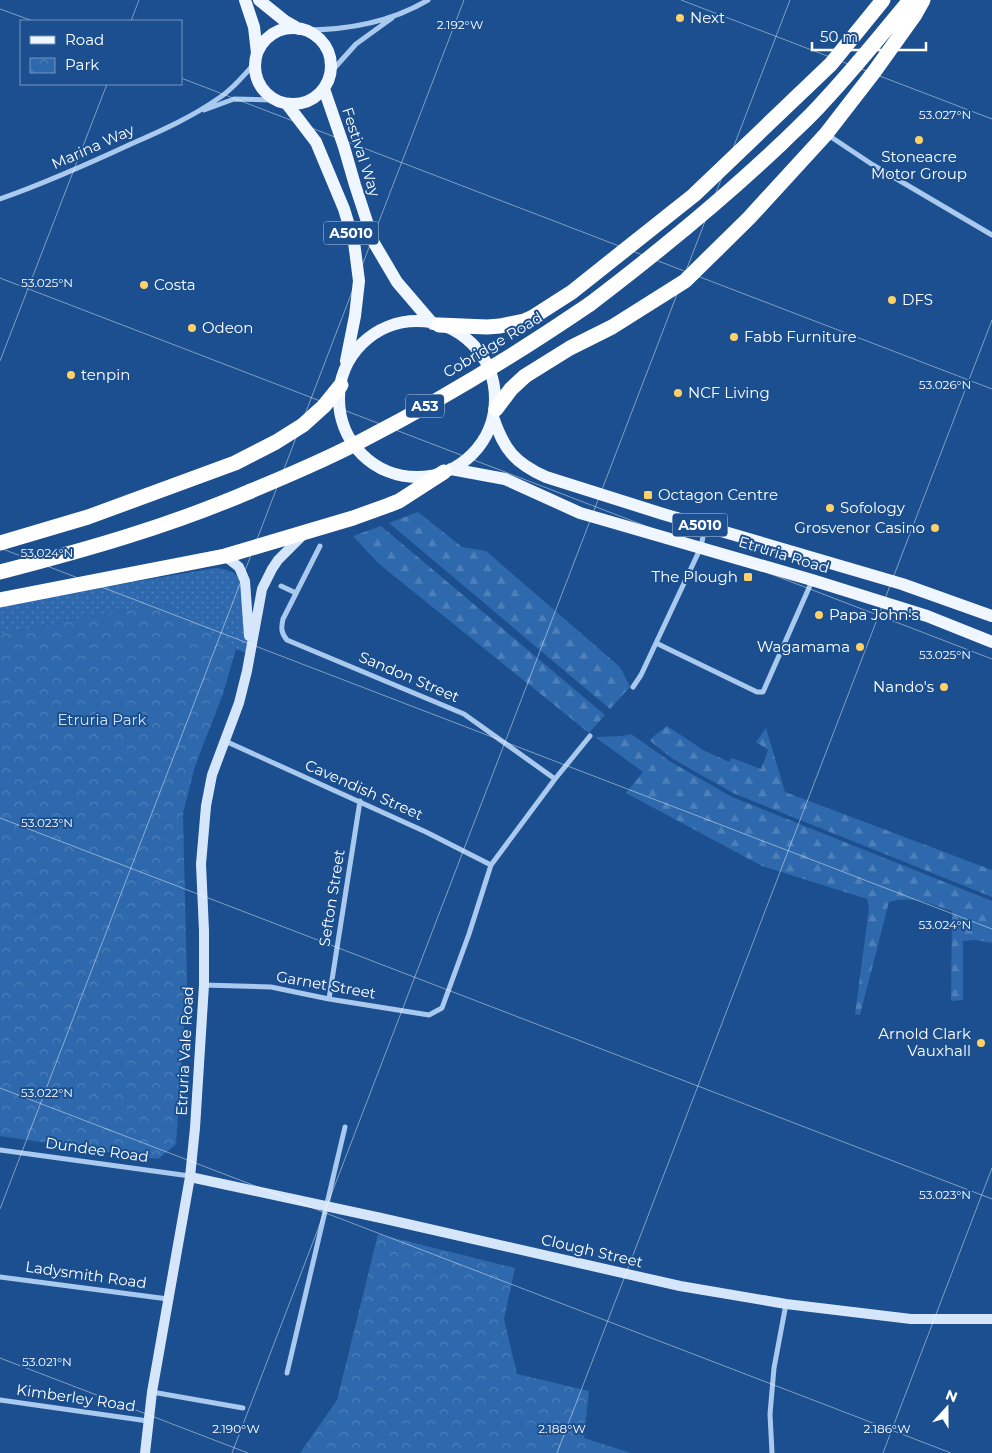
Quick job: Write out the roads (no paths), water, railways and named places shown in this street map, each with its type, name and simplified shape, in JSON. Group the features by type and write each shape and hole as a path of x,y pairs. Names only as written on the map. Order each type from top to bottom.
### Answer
{"highway":[{"path":"436,325 487,327 524,321 572,292 694,195 831,64 883,0"},
{"name":"Cobridge Road","path":"0,572 130,536 211,508 364,440 509,358 590,304 700,218 760,164 822,103 910,0"},
{"path":"494,413 511,389 525,376 570,348 612,327 685,281 749,218 826,134 874,72 914,16 923,0"},
{"path":"0,543 88,517 235,463 309,421 324,406 342,380"},
{"path":"0,600 225,556 389,505 399,501 447,471"}],"main road":[{"path":"245,0 254,27 255,71 258,83 264,92 274,100 287,104 301,104 313,99 324,89 330,73 330,55 318,38 285,21 260,0"},
{"path":"256,58 267,38 277,31 290,28 302,29"},
{"name":"Festival Way","path":"324,89 374,243 397,282 436,325"},
{"name":"A5010","path":"287,104 316,142 344,209 354,242 359,281 354,324 342,380"},
{"path":"406,322 436,325 455,332 464,338 472,344 486,361 494,382 496,396 494,413 487,433 478,448 462,462 447,471 429,476 406,476 389,472 368,459 356,448 344,425 339,401 342,380 354,354 363,343 378,333 406,322"},
{"name":"Etruria Road","path":"494,413 499,435 508,449 531,470 561,482 902,584 992,616"},
{"name":"Etruria Road","path":"447,471 505,479 580,512 927,616 992,643"},
{"path":"250,654 262,589 278,560 307,532"},
{"path":"225,556 239,567 246,581 250,654"},
{"name":"Etruria Vale Road","path":"145,1453 152,1392 182,1229 196,1118 204,985 204,931 200,864 206,806 212,775 239,703 250,654"},
{"name":"Clough Street","path":"190,1176 680,1286 786,1304 911,1320 992,1319"}],"street":[{"path":"330,73 356,44 395,16 428,0"},
{"path":"302,29 324,30 395,16"},
{"name":"Marina Way","path":"0,199 99,159 194,113 220,97 237,82 256,58"},
{"name":"Marina Way","path":"194,113 234,99 274,100"},
{"path":"826,134 873,166 992,235"},
{"path":"633,687 641,675 701,547 705,526"},
{"name":"Sandon Street","path":"320,546 282,624 283,635 287,640 464,714 555,780"},
{"path":"656,642 757,692 763,692 812,580"},
{"path":"281,586 296,593"},
{"path":"491,865 590,736"},
{"name":"Cavendish Street","path":"226,741 426,832 491,865"},
{"name":"Sefton Street","path":"329,999 360,802"},
{"name":"Garnet Street","path":"204,985 271,987 329,999 429,1015 442,1008 469,934 491,865"},
{"path":"286,1374 345,1127"},
{"name":"Dundee Road","path":"0,1150 190,1176"},
{"name":"Ladysmith Road","path":"0,1276 168,1299"},
{"path":"772,1453 770,1405 774,1368 786,1304"},
{"path":"152,1392 243,1408"},
{"name":"Kimberley Road","path":"0,1400 148,1421"}],"place":[{"name":"Next","path":"680,18"},
{"name":"Stoneacre Motor Group","path":"919,140"},
{"name":"Costa","path":"144,285"},
{"name":"DFS","path":"892,300"},
{"name":"Odeon","path":"192,328"},
{"name":"Fabb Furniture","path":"734,337"},
{"name":"tenpin","path":"71,375"},
{"name":"NCF Living","path":"678,393"},
{"name":"Octagon Centre","path":"648,495"},
{"name":"Sofology","path":"830,508"},
{"name":"Grosvenor Casino","path":"935,528"},
{"name":"The Plough","path":"748,577"},
{"name":"Papa John's","path":"819,615"},
{"name":"Wagamama","path":"860,647"},
{"name":"Nando's","path":"944,687"},
{"name":"Arnold Clark Vauxhall","path":"981,1043"}],"park label":[{"name":"Etruria Park","path":"102,720"}]}
